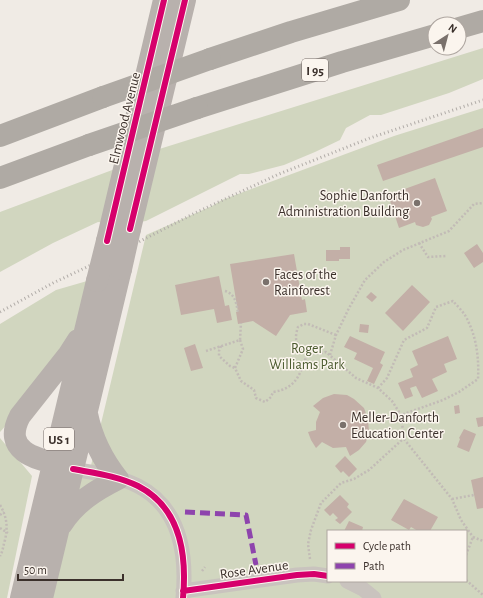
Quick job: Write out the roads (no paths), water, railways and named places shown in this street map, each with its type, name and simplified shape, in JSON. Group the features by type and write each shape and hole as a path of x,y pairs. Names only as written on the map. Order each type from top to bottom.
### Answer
{"highway":[{"path":"0,136 210,59 290,32 399,0"},
{"path":"467,26 483,21"},
{"name":"I 95","path":"0,178 197,108 342,62 427,37"}],"main road":[{"name":"Elmwood Avenue","path":"42,598 57,534 63,466 86,327 164,0"},
{"name":"Elmwood Avenue","path":"21,598 63,466 86,413 185,0"},
{"path":"63,466 31,456 18,449 14,444 12,433 20,416 69,354 86,327"},
{"path":"57,534 69,514 79,503 95,491 118,479 103,459 97,448 86,413"}],"street":[{"path":"63,466 118,479 138,486 158,501 171,518 178,533 182,548 183,594"},
{"name":"Rose Avenue","path":"183,594 293,575 314,574 327,576"},
{"path":"349,582 363,589 374,598"}],"railway":[{"path":"0,312 53,283 125,249 195,213 279,174 370,138 483,100"}],"place":[{"name":"Sophie Danforth Administration Building","path":"417,203"},
{"name":"Faces of the Rainforest","path":"266,282"},
{"name":"Meller-Danforth Education Center","path":"343,425"}],"park label":[{"name":"Roger Williams Park","path":"307,356"}]}
